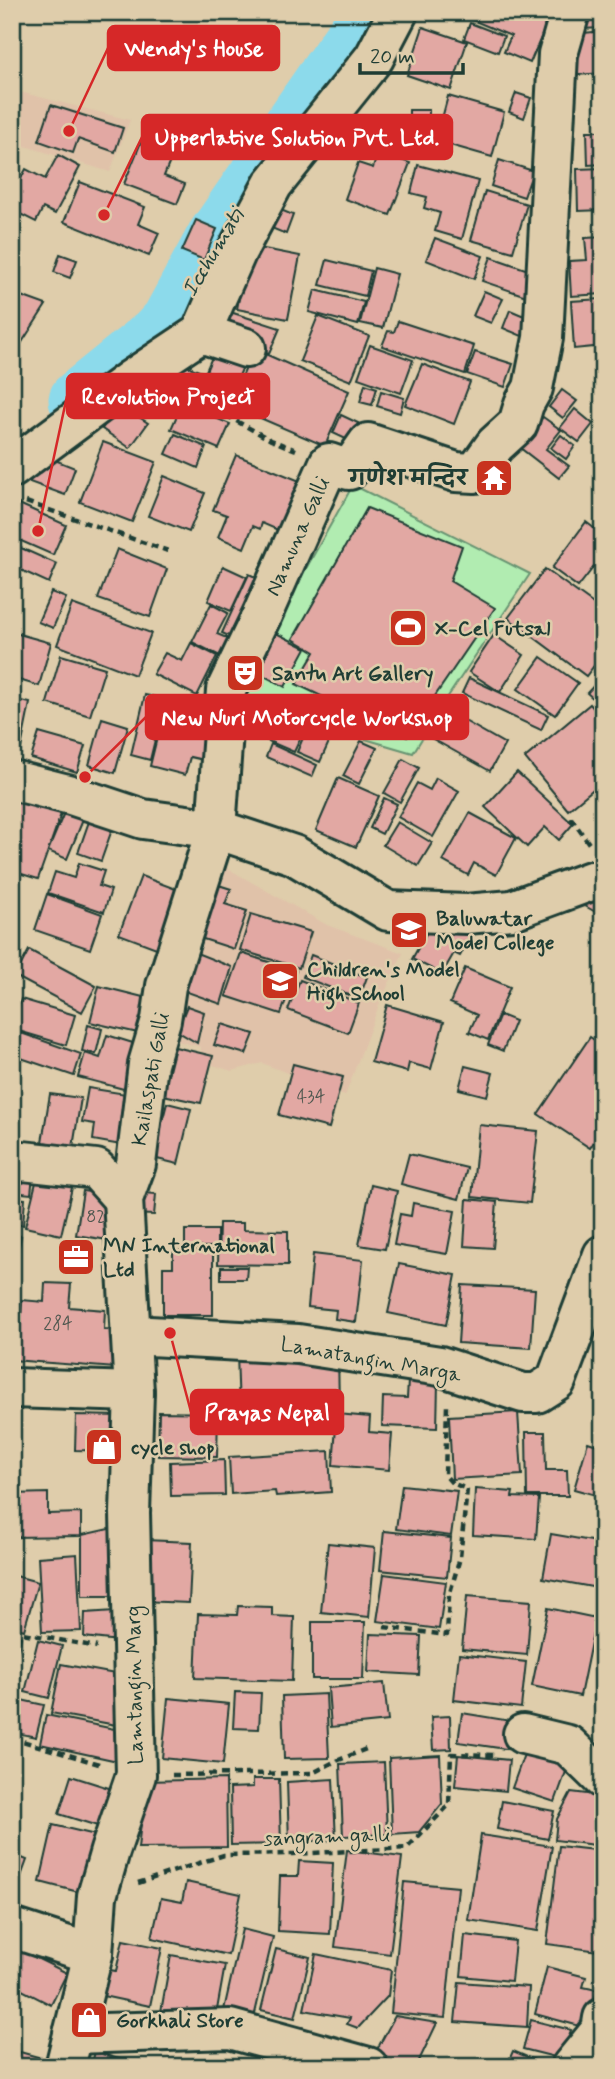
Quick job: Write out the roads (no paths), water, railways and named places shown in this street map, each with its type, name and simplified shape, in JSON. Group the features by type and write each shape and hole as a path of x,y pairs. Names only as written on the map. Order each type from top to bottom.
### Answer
{"street":[{"path":"18,485 132,379 201,333 237,251 273,184 374,58 398,12"},
{"name":"Namuna Galli","path":"216,829 226,691 330,463 349,470 368,443 456,472 475,473 495,445 518,424 524,404 533,388 543,338 558,54 570,12"},
{"path":"201,333 246,348"},
{"path":"12,780 71,795 143,819 216,829 293,855 388,911 466,914 512,910 591,881 603,882"},
{"name":"Kailaspati Galli","path":"131,1335 123,1199 136,1164 148,1064 161,1020 166,986 216,829"},
{"path":"12,1164 23,1161 96,1168 123,1199"},
{"name":"Lamatangin Marga","path":"131,1335 298,1344 440,1366 523,1392 537,1393 556,1381 603,1255"},
{"name":"Lamtangin Marg","path":"69,2050 93,1954 97,1896 136,1775 130,1513 134,1392 131,1335"},
{"path":"12,1388 134,1392"},
{"path":"523,1734 568,1745 603,1779"},
{"path":"12,1928 93,1954"},
{"path":"571,2067 601,2030 603,2018"},
{"path":"69,2050 230,2029 368,2067"}],"waterway":[{"name":"Icchumati","path":"79,400 157,337 171,322 216,239 370,12"}],"place":[{"name":"Wendy's House","path":"69,131"},
{"name":"Upperlative Solution Pvt. Ltd.","path":"104,215"},
{"name":"गणेश मन्दिर","path":"494,478"},
{"name":"Revolution Project","path":"38,531"},
{"name":"X-Cel Futsal","path":"408,628"},
{"name":"Santu Art Gallery","path":"245,673"},
{"name":"New Nuri Motorcycle Workshop","path":"85,777"},
{"name":"Baluwatar Model College","path":"409,930"},
{"name":"Children's Model High School","path":"280,981"},
{"name":"MN International Ltd","path":"76,1257"},
{"name":"Prayas Nepal","path":"170,1333"},
{"name":"cycle shop","path":"104,1447"},
{"name":"Gorkhali Store","path":"89,2020"}]}
